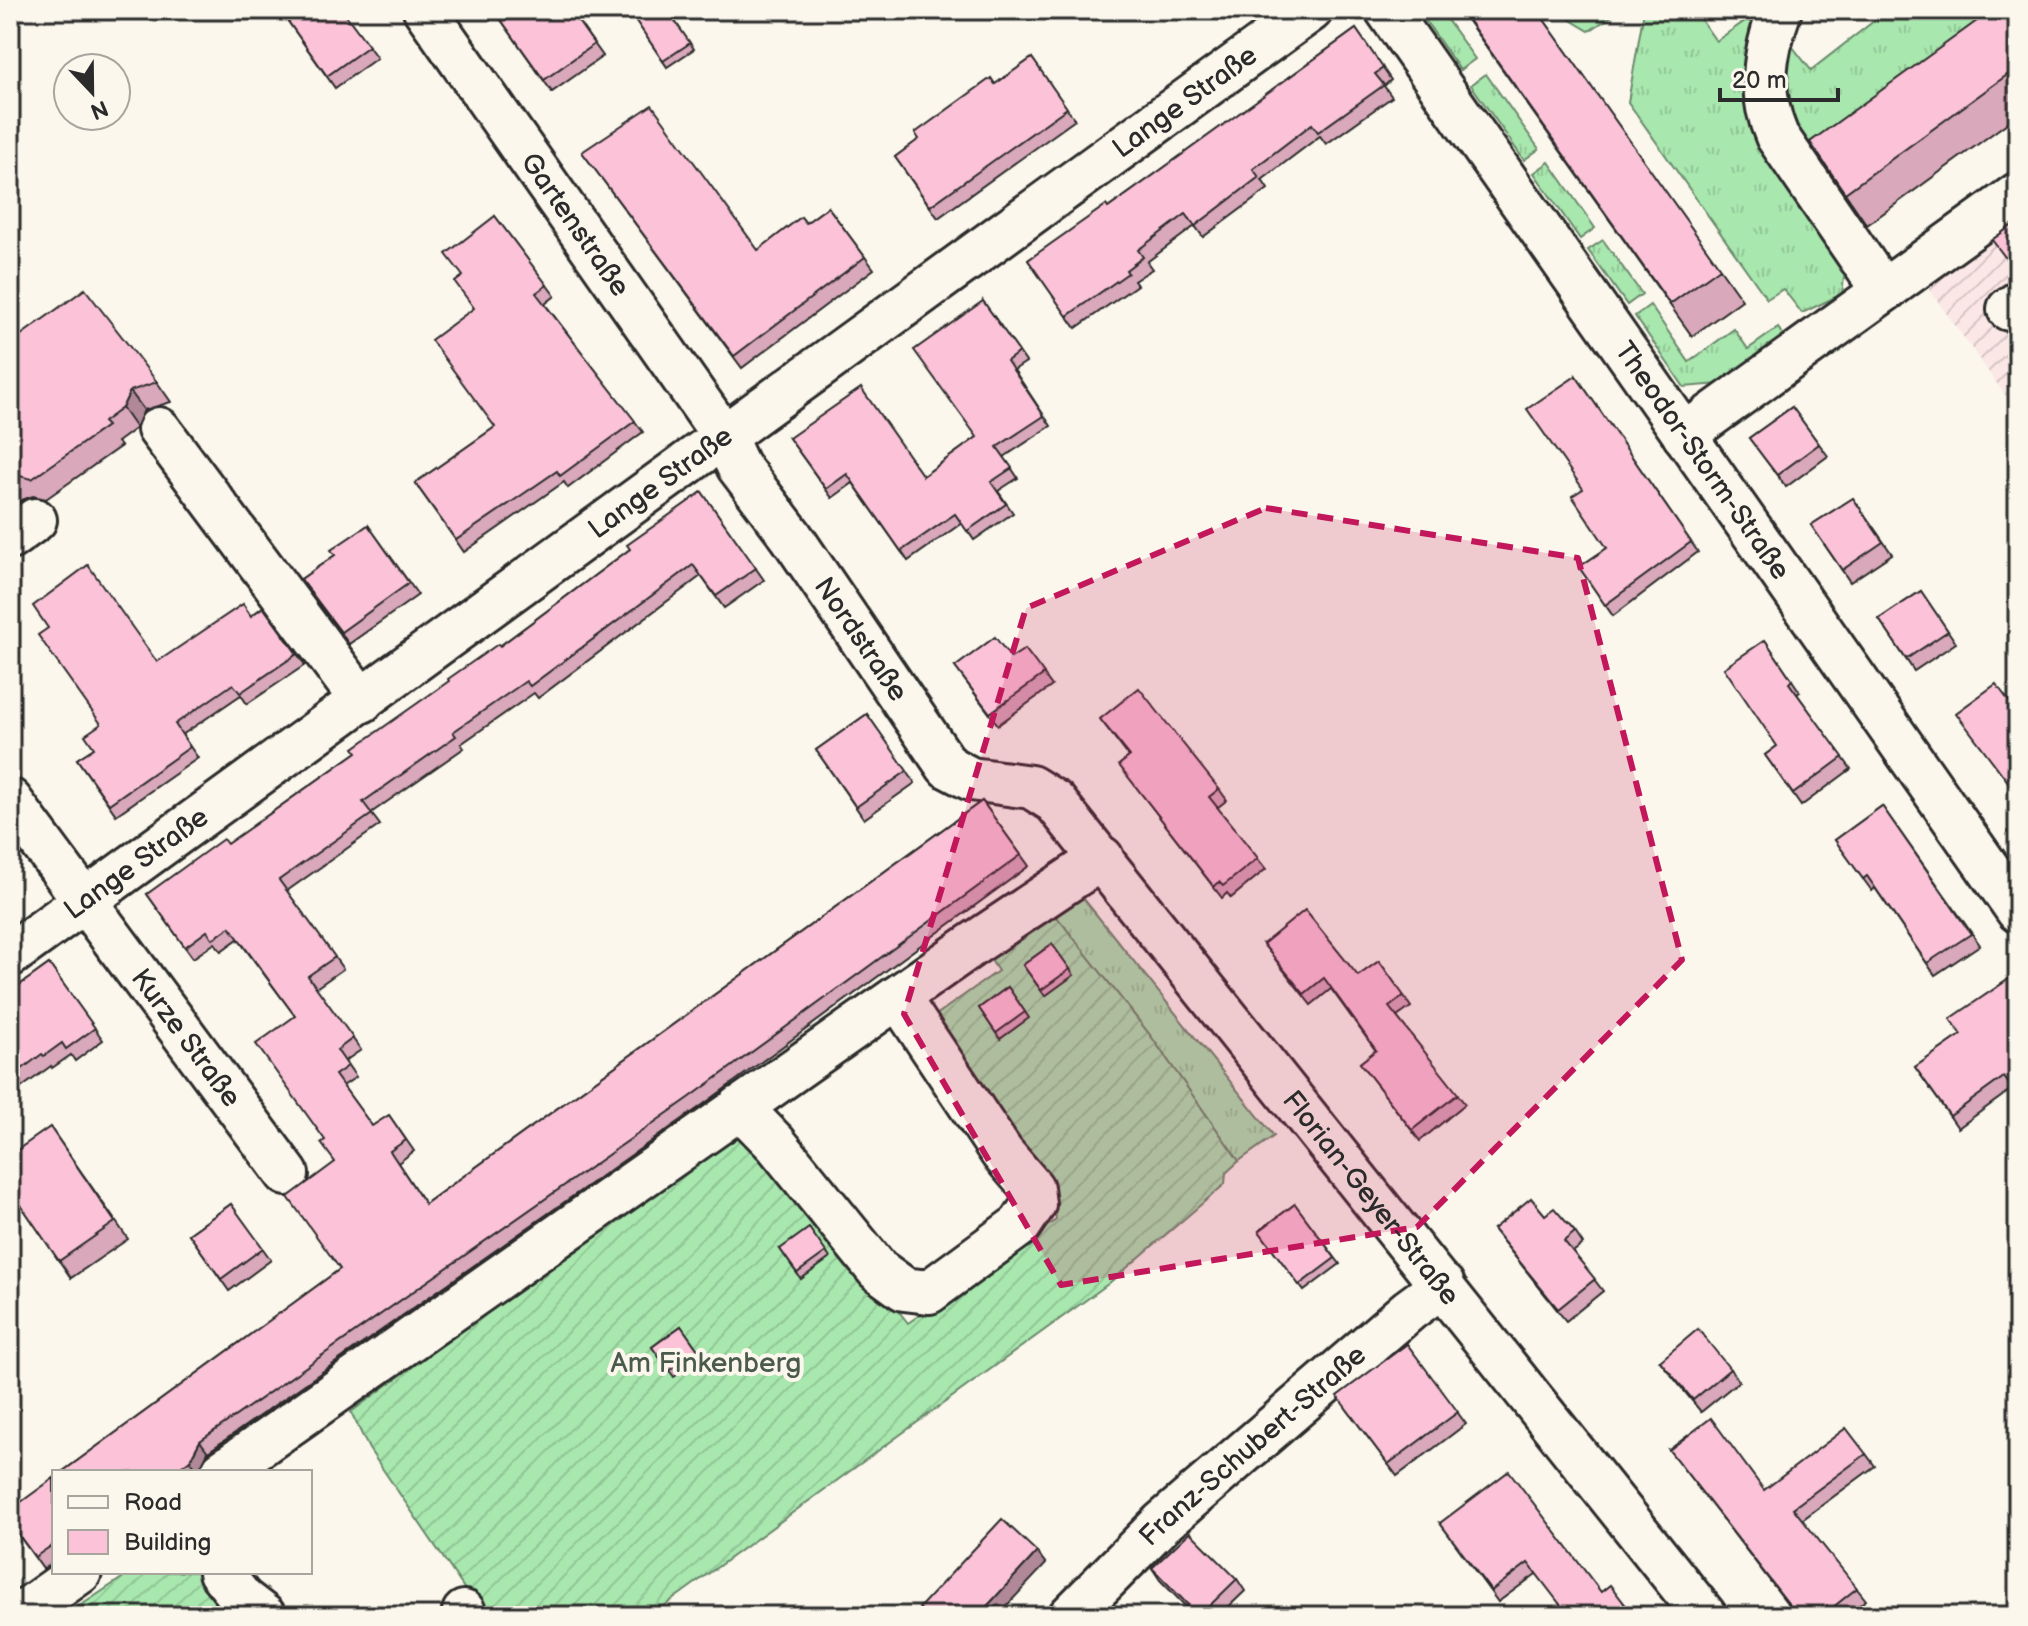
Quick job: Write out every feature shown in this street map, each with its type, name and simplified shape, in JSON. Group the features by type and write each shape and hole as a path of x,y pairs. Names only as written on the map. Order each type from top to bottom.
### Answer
{"street":[{"name":"Gartenstraße","path":"425,10 725,438"},
{"name":"Lange Straße","path":"10,955 1311,10"},
{"name":"Theodor-Storm-Straße","path":"1387,10 2018,911"},
{"path":"1780,10 1763,76 1766,111 1777,136 1883,291"},
{"path":"1684,435 2018,194"},
{"path":"159,429 362,701"},
{"name":"Nordstraße","path":"725,438 738,466 791,536 948,767 971,779 1031,787"},
{"name":"Florian-Geyer-Straße","path":"1031,787 1055,802 1102,858 1705,1616"},
{"name":"Kurze Straße","path":"10,800 287,1174"},
{"path":"225,1470 740,1107 1102,858"},
{"path":"740,1107 776,1144 878,1270 904,1289 929,1292 1020,1225 1034,1204 1032,1188 1002,1153 898,997"},
{"name":"Franz-Schubert-Straße","path":"1070,1616 1162,1523 1409,1310 1443,1285"},
{"path":"18,1616 77,1574"},
{"path":"222,1574 242,1599 264,1616"}],"highlighted area":[{"path":"1266,508 1578,558 1682,960 1417,1227 1061,1285 904,1014 1026,608"}],"shaded area":[{"path":"2018,219 2018,413 1926,285"}],"green space":[{"path":"1418,10 1440,10 1475,59 1460,70"},
{"path":"1563,10 1621,10 1589,31 1569,19"},
{"path":"1644,10 1694,10 1716,41 1748,19 1758,35 1845,270 1842,294 1802,313 1783,289 1767,299 1628,102"},
{"path":"1888,10 2009,10 1804,158 1776,63 1785,37 1811,70"},
{"path":"1486,74 1539,149 1524,160 1471,85"},
{"path":"1549,162 1595,228 1580,239 1534,173"},
{"path":"1603,240 1642,294 1627,305 1588,250"},
{"path":"1650,305 1689,362 1734,329 1748,349 1778,328 1787,341 1720,384 1684,387 1635,316"},
{"path":"1083,898 1274,1136 1239,1161 1150,1035 1053,912"},
{"name":"Am Finkenberg","path":"1053,912 1150,1035 1239,1161 1226,1173 1225,1184 1108,1284 650,1616 483,1616 369,1449 351,1412 729,1133 752,1135 769,1146 908,1323 1056,1220 1055,1206 929,1020 998,971 989,957"},
{"path":"128,1574 209,1574 242,1616 65,1616"}],"building":[{"path":"280,10 342,10 369,46 327,76"},
{"path":"494,10 570,10 594,44 544,80"},
{"path":"645,10 667,10 690,43 663,61 634,18"},
{"path":"1461,10 1537,10 1720,268 1670,304"},
{"path":"1992,10 2018,10 2018,67 1845,193 1810,142"},
{"path":"1356,29 1383,68 1375,74 1384,85 1318,132 1312,124 1253,169 1259,177 1195,226 1186,214 1138,250 1143,257 1126,270 1128,273 1067,316 1028,260 1106,205 1108,208"},
{"path":"1032,58 1067,108 930,206 895,157 919,139 915,133 991,78 995,84"},
{"path":"652,105 758,250 801,217 806,223 828,207 865,257 734,356 582,152"},
{"path":"495,216 547,285 536,293 635,421 560,476 557,471 456,540 415,483 495,427 431,340 474,308 455,282 463,276 446,254"},
{"path":"2018,221 2018,274 1992,240"},
{"path":"85,289 157,382 130,391 122,408 103,422 107,426 32,479 20,476 10,480 10,343"},
{"path":"983,301 1019,352 1007,361 1044,416 997,447 1012,468 991,482 1006,504 967,531 955,514 901,551 847,474 826,489 789,438 861,388 923,476 977,437 914,350"},
{"path":"1576,376 1691,542 1605,605 1579,567 1607,548 1572,496 1583,489 1527,409"},
{"path":"1792,407 1819,444 1777,475 1749,438"},
{"path":"702,492 756,568 716,596 693,565 530,686 526,681 453,732 456,736 363,802 372,814 279,880 335,957 308,976 353,1038 337,1050 348,1066 335,1075 372,1126 389,1115 406,1140 390,1151 425,1204 982,801 1021,855 689,1098 200,1441 190,1460 177,1470 65,1470 340,1269 288,1197 335,1162 321,1143 325,1140 256,1044 295,1016 230,927 213,939 207,931 185,947 147,894 223,839 227,844 357,752 354,748 498,644 500,646 630,549 627,545"},
{"path":"1853,498 1883,542 1842,570 1811,525"},
{"path":"368,525 409,583 341,632 301,579 335,555 331,550"},
{"path":"88,565 157,662 243,604 251,616 263,607 297,654 240,693 233,684 175,724 190,747 109,804 77,759 94,748 85,735 101,724 38,635 48,628 33,606"},
{"path":"1921,591 1948,631 1906,659 1879,619"},
{"path":"995,637 1011,658 1025,649 1044,674 990,713 955,667"},
{"path":"1765,640 1792,680 1789,683 1843,757 1793,794 1765,755 1777,746 1724,668"},
{"path":"1996,684 2018,713 2018,795 1956,713"},
{"path":"1139,688 1219,789 1209,797 1258,858 1223,886 1219,882 1214,887 1119,765 1130,756 1100,719"},
{"path":"867,714 907,771 856,807 816,750"},
{"path":"1882,806 1971,934 1927,963 1867,876 1863,879 1835,840"},
{"path":"1305,910 1358,976 1379,961 1404,996 1389,1007 1458,1094 1412,1130 1360,1063 1376,1050 1324,978 1304,994 1263,944"},
{"path":"1052,944 1070,969 1041,990 1023,965"},
{"path":"49,964 95,1028 66,1049 62,1043 44,1056 42,1054 10,1078 10,992"},
{"path":"2009,979 2018,992 2018,1097 2004,1077 1950,1116 1915,1067 1961,1035 1950,1019"},
{"path":"1008,987 1025,1012 996,1033 979,1008"},
{"path":"50,1127 115,1222 59,1261 10,1189 10,1155"},
{"path":"1531,1198 1545,1215 1554,1208 1575,1232 1564,1241 1595,1279 1558,1309 1493,1229"},
{"path":"231,1204 263,1248 221,1279 189,1234"},
{"path":"1295,1204 1335,1258 1299,1285 1259,1231"},
{"path":"809,1228 826,1252 797,1273 780,1249"},
{"path":"681,1326 698,1350 669,1371 652,1347"},
{"path":"1698,1329 1730,1369 1693,1400 1660,1361"},
{"path":"1407,1344 1458,1412 1388,1464 1337,1396"},
{"path":"1711,1418 1764,1490 1846,1428 1866,1454 1793,1508 1857,1588 1822,1616 1798,1616 1669,1450"},
{"path":"1509,1471 1601,1592 1610,1585 1634,1616 1569,1616 1528,1563 1491,1591 1440,1523"},
{"path":"52,1479 52,1545 35,1557 10,1523 10,1510"},
{"path":"1002,1519 1037,1552 978,1616 928,1616 919,1608"},
{"path":"1190,1532 1237,1579 1199,1616 1152,1568"}]}
